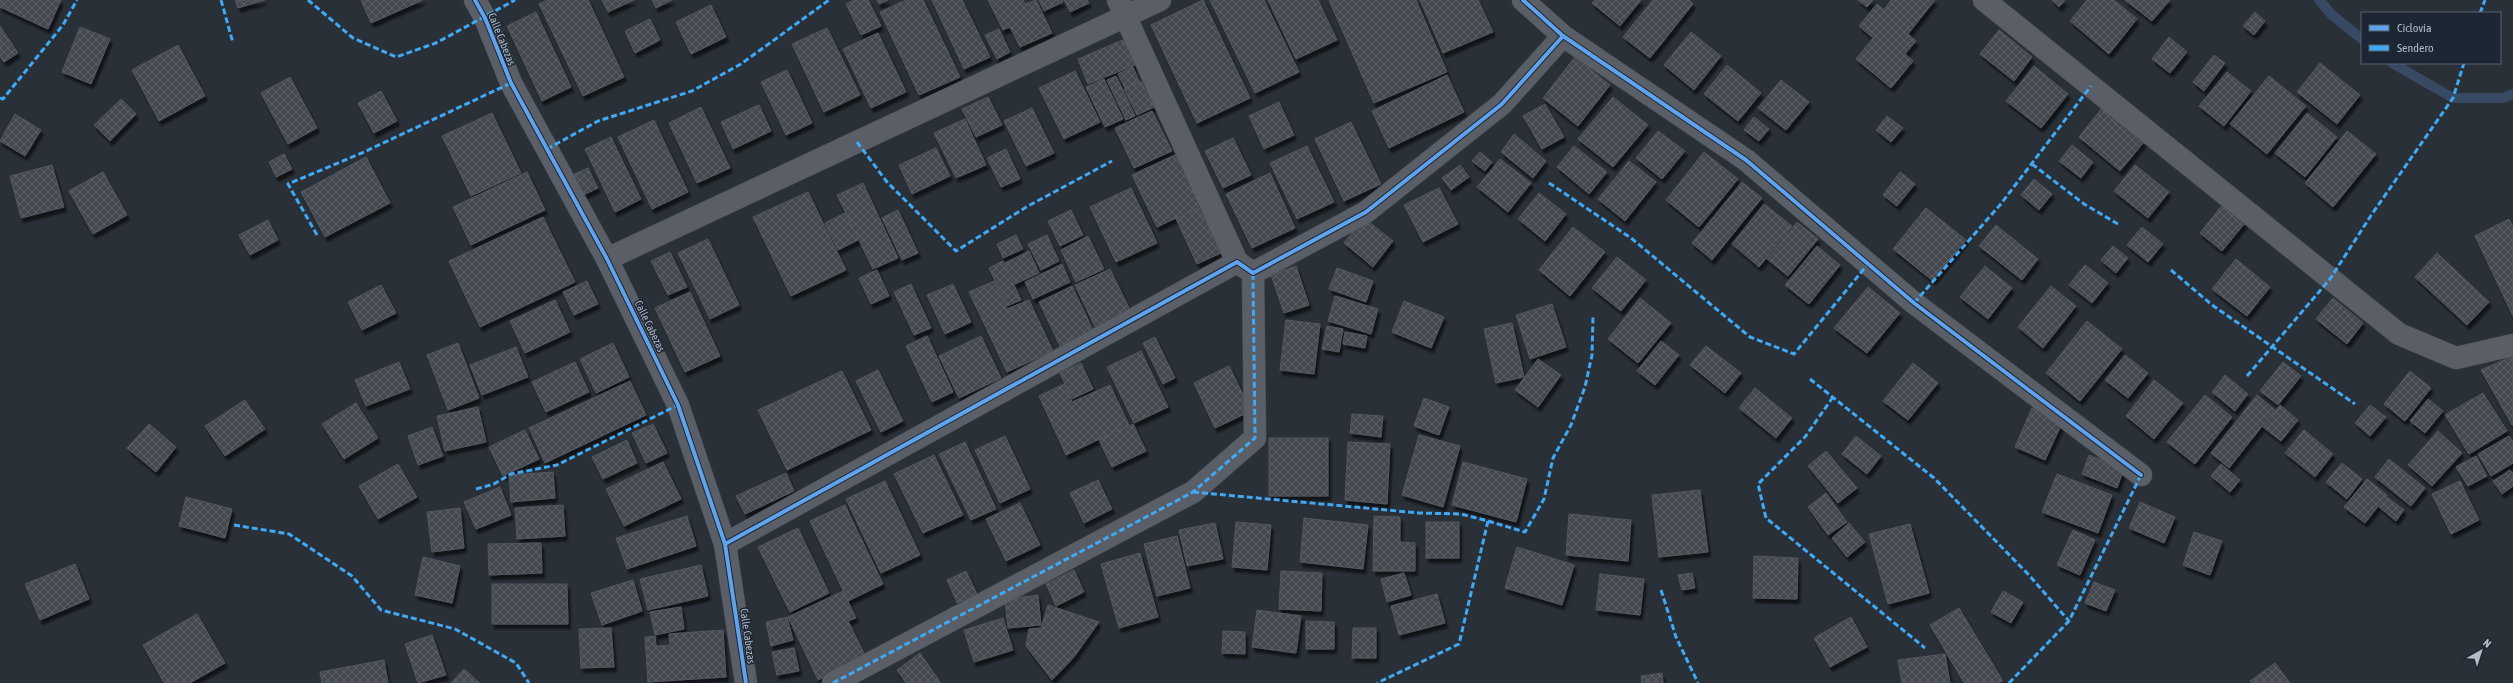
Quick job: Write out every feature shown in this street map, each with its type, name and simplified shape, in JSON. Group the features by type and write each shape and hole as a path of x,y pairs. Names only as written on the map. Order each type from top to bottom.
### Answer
{"street":[{"name":"Calle Cabezas","path":"475,0 485,18 511,83 607,259 678,405 725,544 746,683"},
{"path":"607,259 1122,8 1160,0"},
{"path":"1523,0 1563,36 1746,160 1914,303 2141,475"},
{"path":"1984,0 2400,334 2456,358 2513,345"},
{"path":"833,683 1193,492 1254,438 1245,268 1122,8"},
{"path":"725,544 1245,268 1366,212 1502,104 1563,36"}],"building":[{"path":"0,0 61,0 48,29 0,7"},
{"path":"235,0 265,0 238,8"},
{"path":"361,0 423,0 371,23"},
{"path":"547,0 588,0 624,77 583,96 539,4"},
{"path":"602,0 634,0 608,12"},
{"path":"652,0 672,0 656,8"},
{"path":"854,0 868,0 881,26 861,35 846,4"},
{"path":"877,0 888,0 879,4"},
{"path":"906,0 923,0 960,77 919,95 880,12"},
{"path":"932,0 962,0 990,57 964,69"},
{"path":"988,0 1023,0 1025,4 1036,0 1052,33 1020,47 1010,27 1003,30"},
{"path":"1039,0 1062,0 1063,2 1044,11"},
{"path":"1064,0 1087,0 1089,3 1070,12"},
{"path":"1203,0 1250,98 1197,123 1151,25"},
{"path":"1210,0 1264,0 1299,72 1255,93"},
{"path":"1268,0 1318,0 1337,40 1296,59"},
{"path":"1329,0 1416,0 1447,72 1374,103"},
{"path":"1420,0 1478,0 1493,32 1443,53"},
{"path":"1595,0 1641,0 1620,26 1592,3"},
{"path":"1653,0 1689,0 1693,4 1650,58 1623,37"},
{"path":"1858,0 1873,0 1867,7"},
{"path":"1891,0 1935,0 1908,34 1916,41 1905,54 1913,61 1891,88 1856,59 1873,38 1859,26 1877,4 1884,10"},
{"path":"2052,0 2065,0 2059,7"},
{"path":"2087,0 2114,0 2137,19 2109,54 2070,21"},
{"path":"2125,0 2170,0 2152,21"},
{"path":"711,5 726,37 691,54 676,22"},
{"path":"536,12 571,87 542,101 507,26"},
{"path":"2255,12 2265,21 2254,35 2243,26"},
{"path":"650,19 660,40 635,53 625,31"},
{"path":"0,26 18,53 4,62 0,56"},
{"path":"80,27 110,39 91,84 62,72"},
{"path":"827,28 860,95 824,112 792,44"},
{"path":"999,29 1010,52 997,59 985,35"},
{"path":"1999,30 2032,57 2014,81 1980,54"},
{"path":"1691,32 1721,56 1694,90 1664,65"},
{"path":"878,33 906,92 871,108 843,49"},
{"path":"2169,37 2187,52 2170,73 2152,59"},
{"path":"1125,39 1135,65 1088,84 1078,59"},
{"path":"178,45 205,96 159,121 132,70"},
{"path":"2214,55 2225,63 2204,91 2193,82"},
{"path":"1575,57 1610,85 1578,126 1543,98"},
{"path":"2320,63 2360,95 2337,124 2297,92"},
{"path":"1727,65 1761,93 1738,121 1704,94"},
{"path":"2034,66 2068,94 2041,128 2006,101"},
{"path":"1133,67 1139,81 1125,88 1118,74"},
{"path":"787,70 812,123 786,135 761,82"},
{"path":"1075,71 1100,122 1064,139 1039,88"},
{"path":"2227,72 2251,91 2224,126 2199,106"},
{"path":"1447,75 1464,112 1389,148 1372,111"},
{"path":"1116,76 1135,116 1126,120 1107,80"},
{"path":"2269,76 2306,106 2267,154 2230,124"},
{"path":"290,77 317,128 288,144 261,93"},
{"path":"1104,79 1123,119 1105,127 1086,87"},
{"path":"1781,80 1809,102 1786,130 1758,108"},
{"path":"1141,81 1154,107 1137,115 1124,89"},
{"path":"381,91 397,121 374,133 358,103"},
{"path":"988,97 1002,125 976,137 962,109"},
{"path":"1613,97 1648,125 1613,167 1578,139"},
{"path":"121,99 136,114 110,141 94,125"},
{"path":"1279,102 1294,135 1264,149 1249,116"},
{"path":"1545,104 1564,137 1542,149 1523,116"},
{"path":"759,105 771,131 733,149 721,122"},
{"path":"701,107 730,168 697,183 669,123"},
{"path":"1032,108 1054,153 1026,166 1004,121"},
{"path":"2102,108 2144,142 2120,171 2079,137"},
{"path":"1152,111 1172,151 1134,168 1115,128"},
{"path":"492,113 521,173 471,196 442,136"},
{"path":"2307,113 2337,137 2305,177 2275,153"},
{"path":"15,114 41,130 25,156 0,141"},
{"path":"1887,116 1903,128 1891,142 1876,130"},
{"path":"1754,117 1769,129 1759,141 1744,130"},
{"path":"965,119 986,165 956,178 934,133"},
{"path":"654,120 688,192 652,209 618,137"},
{"path":"1351,122 1381,184 1344,201 1315,139"},
{"path":"1658,131 1685,151 1662,179 1636,158"},
{"path":"2347,131 2376,154 2333,207 2305,183"},
{"path":"1514,134 1546,161 1533,178 1501,152"},
{"path":"611,137 641,199 615,212 585,149"},
{"path":"1233,138 1251,175 1223,188 1205,151"},
{"path":"2072,145 2093,162 2081,178 2059,161"},
{"path":"1307,146 1334,202 1297,219 1270,163"},
{"path":"1574,146 1607,172 1589,194 1557,167"},
{"path":"936,148 950,176 912,194 899,165"},
{"path":"1006,149 1020,179 1001,187 987,158"},
{"path":"1480,152 1492,162 1485,171 1472,161"},
{"path":"1704,152 1738,179 1699,227 1666,200"},
{"path":"284,154 292,169 276,177 269,162"},
{"path":"1177,154 1201,206 1157,227 1132,175"},
{"path":"366,157 390,203 325,237 301,192"},
{"path":"1500,159 1531,183 1508,212 1477,187"},
{"path":"1629,161 1656,182 1625,221 1598,199"},
{"path":"52,165 64,207 21,218 10,176"},
{"path":"1460,165 1469,177 1451,190 1442,178"},
{"path":"2135,165 2169,192 2148,218 2114,191"},
{"path":"588,168 598,188 579,197 570,176"},
{"path":"103,172 127,215 93,234 69,191"},
{"path":"527,172 545,210 471,245 453,207"},
{"path":"1900,172 1915,184 1897,206 1883,195"},
{"path":"1270,173 1295,228 1252,248 1226,194"},
{"path":"2034,179 2052,194 2039,210 2021,195"},
{"path":"1742,182 1762,198 1712,260 1692,243"},
{"path":"863,183 898,258 873,269 837,195"},
{"path":"1131,188 1157,243 1116,262 1090,207"},
{"path":"1439,188 1458,224 1423,242 1404,205"},
{"path":"808,192 846,270 791,296 753,217"},
{"path":"1539,193 1566,214 1545,241 1518,219"},
{"path":"1764,204 1792,226 1759,267 1732,244"},
{"path":"2223,204 2245,223 2222,251 2200,233"},
{"path":"1199,208 1221,253 1197,264 1176,219"},
{"path":"1926,208 1966,240 1933,281 1893,249"},
{"path":"898,210 918,253 902,260 882,218"},
{"path":"1071,210 1083,235 1060,246 1048,221"},
{"path":"845,213 858,240 838,250 825,223"},
{"path":"543,217 575,282 480,327 449,261"},
{"path":"1364,218 1393,241 1373,267 1344,243"},
{"path":"2509,219 2513,227 2513,316 2475,236"},
{"path":"268,220 278,240 250,255 239,235"},
{"path":"1797,222 1818,239 1788,276 1767,259"},
{"path":"1996,225 2038,259 2022,280 1979,246"},
{"path":"1573,227 1605,252 1570,296 1539,270"},
{"path":"2142,227 2163,244 2148,262 2127,245"},
{"path":"1016,235 1023,249 1003,258 997,244"},
{"path":"1047,235 1059,261 1041,270 1028,244"},
{"path":"1088,236 1104,269 1076,282 1061,250"},
{"path":"708,239 739,305 710,319 678,253"},
{"path":"1817,246 1840,265 1809,304 1785,285"},
{"path":"2113,246 2128,258 2116,273 2101,260"},
{"path":"1029,251 1039,273 1015,284 1005,263"},
{"path":"670,252 687,287 668,295 651,261"},
{"path":"2437,253 2489,302 2467,325 2415,277"},
{"path":"1617,257 1646,280 1621,311 1592,288"},
{"path":"2236,259 2270,287 2247,316 2212,289"},
{"path":"1003,261 1021,300 1007,306 989,268"},
{"path":"1062,264 1070,282 1033,299 1025,282"},
{"path":"2085,265 2108,283 2092,303 2069,285"},
{"path":"1296,266 1309,305 1284,313 1271,275"},
{"path":"1985,266 2012,288 1988,319 1960,297"},
{"path":"1337,268 1373,281 1366,302 1329,289"},
{"path":"1110,269 1130,310 1095,327 1075,285"},
{"path":"877,270 889,296 871,304 859,278"},
{"path":"587,281 598,304 574,315 563,292"},
{"path":"994,281 1007,309 1029,300 1053,351 1007,372 969,292"},
{"path":"911,284 931,328 914,335 894,292"},
{"path":"953,284 971,322 945,334 927,295"},
{"path":"381,285 396,313 362,330 348,302"},
{"path":"1072,286 1094,332 1061,348 1039,302"},
{"path":"2051,286 2076,306 2043,348 2018,327"},
{"path":"1868,287 1900,313 1867,353 1834,328"},
{"path":"690,292 720,356 685,372 655,308"},
{"path":"1335,296 1378,309 1371,334 1328,321"},
{"path":"1640,298 1671,323 1638,363 1608,339"},
{"path":"2333,298 2363,323 2347,344 2316,319"},
{"path":"555,300 570,332 525,353 510,321"},
{"path":"1404,301 1444,317 1431,348 1392,332"},
{"path":"1552,304 1566,347 1530,359 1516,315"},
{"path":"1286,320 1320,324 1314,374 1280,370"},
{"path":"2087,321 2122,349 2080,401 2046,373"},
{"path":"1512,323 1524,377 1496,383 1484,329"},
{"path":"1327,326 1343,329 1339,352 1322,349"},
{"path":"1345,332 1367,336 1365,348 1343,344"},
{"path":"927,336 953,392 932,402 906,346"},
{"path":"981,336 1001,378 959,398 939,356"},
{"path":"1155,337 1175,378 1163,384 1143,343"},
{"path":"1661,341 1679,355 1655,385 1637,371"},
{"path":"458,343 479,398 448,410 427,355"},
{"path":"613,343 629,377 596,393 580,359"},
{"path":"1706,346 1741,373 1725,393 1690,365"},
{"path":"516,347 528,377 482,395 470,365"},
{"path":"1141,351 1168,407 1134,423 1107,367"},
{"path":"2125,355 2148,373 2128,398 2105,380"},
{"path":"2513,356 2513,425 2512,425 2481,370"},
{"path":"1538,359 1561,375 1538,407 1515,390"},
{"path":"399,362 410,389 366,406 355,380"},
{"path":"575,362 589,392 546,412 532,382"},
{"path":"2283,362 2301,376 2278,405 2260,391"},
{"path":"1081,363 1093,389 1072,399 1060,373"},
{"path":"1913,363 1938,383 1908,420 1883,401"},
{"path":"1229,366 1251,411 1215,428 1194,383"},
{"path":"878,370 903,421 881,432 856,381"},
{"path":"842,371 871,430 787,470 758,410"},
{"path":"2410,371 2431,388 2405,421 2384,404"},
{"path":"2225,375 2248,394 2235,411 2212,392"},
{"path":"2154,380 2183,403 2154,439 2126,416"},
{"path":"630,381 646,415 545,463 529,428"},
{"path":"1064,384 1072,402 1110,385 1129,425 1066,455 1039,396"},
{"path":"1755,388 1792,418 1776,438 1739,408"},
{"path":"2483,393 2507,431 2469,454 2445,415"},
{"path":"2205,395 2232,417 2195,464 2167,442"},
{"path":"2257,395 2275,410 2229,468 2211,453"},
{"path":"1424,398 1449,407 1439,435 1414,426"},
{"path":"2428,399 2443,411 2425,433 2410,421"},
{"path":"245,400 265,429 225,456 205,426"},
{"path":"356,403 378,438 344,459 322,424"},
{"path":"2280,405 2298,420 2281,441 2263,427"},
{"path":"2370,405 2386,417 2370,436 2355,423"},
{"path":"478,407 486,442 445,451 437,416"},
{"path":"2032,408 2063,421 2045,460 2015,447"},
{"path":"1352,414 1383,416 1381,437 1350,433"},
{"path":"149,424 176,447 156,472 127,448"},
{"path":"653,424 667,453 646,463 632,433"},
{"path":"1133,424 1146,451 1112,467 1099,440"},
{"path":"432,427 443,456 418,465 408,436"},
{"path":"525,430 539,459 503,476 489,447"},
{"path":"2304,430 2333,454 2315,477 2285,453"},
{"path":"2438,431 2462,453 2432,486 2408,465"},
{"path":"1419,435 1460,446 1443,507 1402,495"},
{"path":"1005,436 1030,489 1000,503 975,450"},
{"path":"1856,436 1881,456 1867,474 1842,454"},
{"path":"2509,436 2513,442 2513,463 2491,476 2478,454"},
{"path":"1269,438 1328,438 1328,496 1269,496"},
{"path":"627,440 637,463 603,479 592,457"},
{"path":"965,442 996,509 971,520 939,454"},
{"path":"1348,442 1390,444 1387,504 1345,500"},
{"path":"1826,451 1857,488 1838,503 1808,466"},
{"path":"934,455 963,515 923,533 894,474"},
{"path":"2089,455 2124,469 2117,488 2082,474"},
{"path":"2476,456 2487,476 2468,486 2456,467"},
{"path":"2389,459 2425,488 2411,506 2375,477"},
{"path":"663,462 681,499 624,526 606,489"},
{"path":"1463,462 1527,479 1516,522 1452,505"},
{"path":"2342,463 2362,479 2347,499 2326,482"},
{"path":"398,464 417,497 378,519 359,486"},
{"path":"2221,464 2240,480 2230,492 2211,476"},
{"path":"2510,470 2513,474 2513,486 2502,494 2493,481"},
{"path":"553,472 555,498 511,502 509,475"},
{"path":"786,473 794,491 745,514 736,496"},
{"path":"2057,474 2112,495 2098,533 2042,512"},
{"path":"2367,479 2387,495 2365,523 2344,507"},
{"path":"1098,480 1112,509 1084,523 1070,493"},
{"path":"885,481 920,555 881,573 846,499"},
{"path":"2460,481 2479,520 2451,534 2432,494"},
{"path":"500,487 511,515 476,529 464,502"},
{"path":"1700,490 1708,552 1659,557 1652,495"},
{"path":"1826,493 1847,522 1828,535 1808,507"},
{"path":"186,497 232,509 225,538 179,526"},
{"path":"2387,497 2404,510 2396,521 2379,507"},
{"path":"2140,502 2175,517 2164,543 2129,528"},
{"path":"1020,503 1040,545 1006,561 986,519"},
{"path":"563,505 565,536 517,539 515,508"},
{"path":"845,505 883,584 848,601 810,521"},
{"path":"460,508 464,548 432,552 427,512"},
{"path":"1569,514 1631,520 1628,561 1566,555"},
{"path":"687,516 696,546 627,569 616,538"},
{"path":"1374,516 1400,517 1400,542 1415,543 1415,571 1373,571"},
{"path":"1304,518 1368,525 1363,569 1300,562"},
{"path":"1236,522 1271,525 1267,570 1232,567"},
{"path":"1426,522 1459,522 1459,558 1426,558"},
{"path":"1215,523 1223,559 1187,566 1179,530"},
{"path":"1849,523 1865,542 1847,557 1832,538"},
{"path":"1910,524 1929,593 1888,604 1869,534"},
{"path":"798,528 829,593 790,612 758,547"},
{"path":"2073,530 2095,540 2080,575 2057,565"},
{"path":"2194,532 2222,541 2210,575 2183,565"},
{"path":"1177,536 1190,588 1157,596 1144,544"},
{"path":"541,543 542,573 489,575 488,544"},
{"path":"1517,547 1574,565 1562,605 1505,588"},
{"path":"1140,553 1158,617 1119,628 1101,564"},
{"path":"1754,556 1798,558 1797,599 1753,598"},
{"path":"423,557 460,566 452,603 415,595"},
{"path":"75,564 89,599 40,620 25,584"},
{"path":"701,565 708,596 648,610 640,579"},
{"path":"1074,570 1084,592 1056,606 1046,584"},
{"path":"966,571 977,594 957,603 947,580"},
{"path":"1281,571 1322,573 1321,611 1279,609"},
{"path":"1404,573 1411,595 1387,602 1381,579"},
{"path":"1692,573 1695,588 1682,590 1678,575"},
{"path":"1600,574 1644,579 1640,615 1596,610"},
{"path":"633,580 642,611 602,625 591,593"},
{"path":"2094,582 2115,590 2106,611 2085,603"},
{"path":"492,584 567,584 568,624 492,624"},
{"path":"843,591 856,618 848,621 866,657 818,680 788,617"},
{"path":"2003,591 2023,602 2011,623 1991,612"},
{"path":"1437,594 1445,623 1399,635 1391,606"},
{"path":"1038,595 1041,625 1008,628 1005,599"},
{"path":"1048,605 1099,622 1074,657 1052,680 1026,646 1029,629 1041,628"},
{"path":"681,607 684,629 655,635 650,612"},
{"path":"1959,608 2003,681 1998,683 1964,683 1930,625"},
{"path":"1257,610 1301,616 1296,653 1252,647"},
{"path":"197,614 225,663 190,683 164,683 143,645"},
{"path":"787,617 793,640 771,646 766,622"},
{"path":"1851,617 1867,647 1830,667 1814,638"},
{"path":"1003,618 1013,650 974,662 964,630"},
{"path":"1306,621 1334,622 1334,649 1306,649"},
{"path":"611,628 614,667 581,668 579,629"},
{"path":"1353,628 1376,628 1376,658 1352,658"},
{"path":"723,630 726,677 648,682 645,637 655,636 656,646 670,645 669,634"},
{"path":"1223,631 1245,632 1245,654 1222,653"},
{"path":"432,635 446,675 418,683 405,644"},
{"path":"794,648 799,671 777,675 772,652"},
{"path":"920,653 941,683 906,683 897,670"},
{"path":"1945,654 1950,683 1902,683 1898,660"},
{"path":"384,660 388,683 322,683 320,672"},
{"path":"2275,663 2290,683 2252,683 2250,681"},
{"path":"464,669 480,683 451,683"},
{"path":"1662,673 1663,683 1642,683 1641,676"}],"waterway":[{"path":"2319,0 2332,15 2361,38"},
{"path":"2394,64 2453,98 2503,98 2513,94"}],"marked path":[{"path":"0,98 3,99 63,25 77,0"},
{"path":"221,0 233,43"},
{"path":"308,0 353,38 396,57 436,43 515,0"},
{"path":"547,149 598,121 692,91 741,64 829,0"},
{"path":"2480,12 2485,0"},
{"path":"2247,376 2330,279 2372,214 2453,98 2464,64"},
{"path":"317,235 288,184 364,152 511,83"},
{"path":"1914,303 2000,205 2091,86"},
{"path":"857,142 887,182 956,251 1028,206 1112,161"},
{"path":"2032,164 2084,204 2118,224"},
{"path":"1549,183 1631,238 1750,337 1794,354 1868,264"},
{"path":"2171,270 2212,305 2355,404"},
{"path":"833,683 1193,492 1255,438 1253,273"},
{"path":"1488,521 1525,532 1544,499 1553,458 1571,425 1585,387 1592,355 1593,317"},
{"path":"1810,379 1934,478 2028,574 2069,621"},
{"path":"1833,397 1805,437 1758,484 1766,518 1925,648"},
{"path":"476,489 494,484 511,474 557,465 678,405"},
{"path":"2009,683 2069,621 2141,475"},
{"path":"1193,492 1419,513 1461,514 1488,521 1459,644 1377,683"},
{"path":"234,525 289,534 352,576 381,610 455,629 516,663 529,683"},
{"path":"1661,590 1676,637 1698,683"}],"cycle path":[{"path":"475,0 485,18 511,83 607,259 678,405 725,544 746,683"},
{"path":"725,544 1237,262 1253,273 1366,212 1502,104 1563,36 1523,0"},
{"path":"1563,36 1746,160 1914,303 2141,475"}]}
